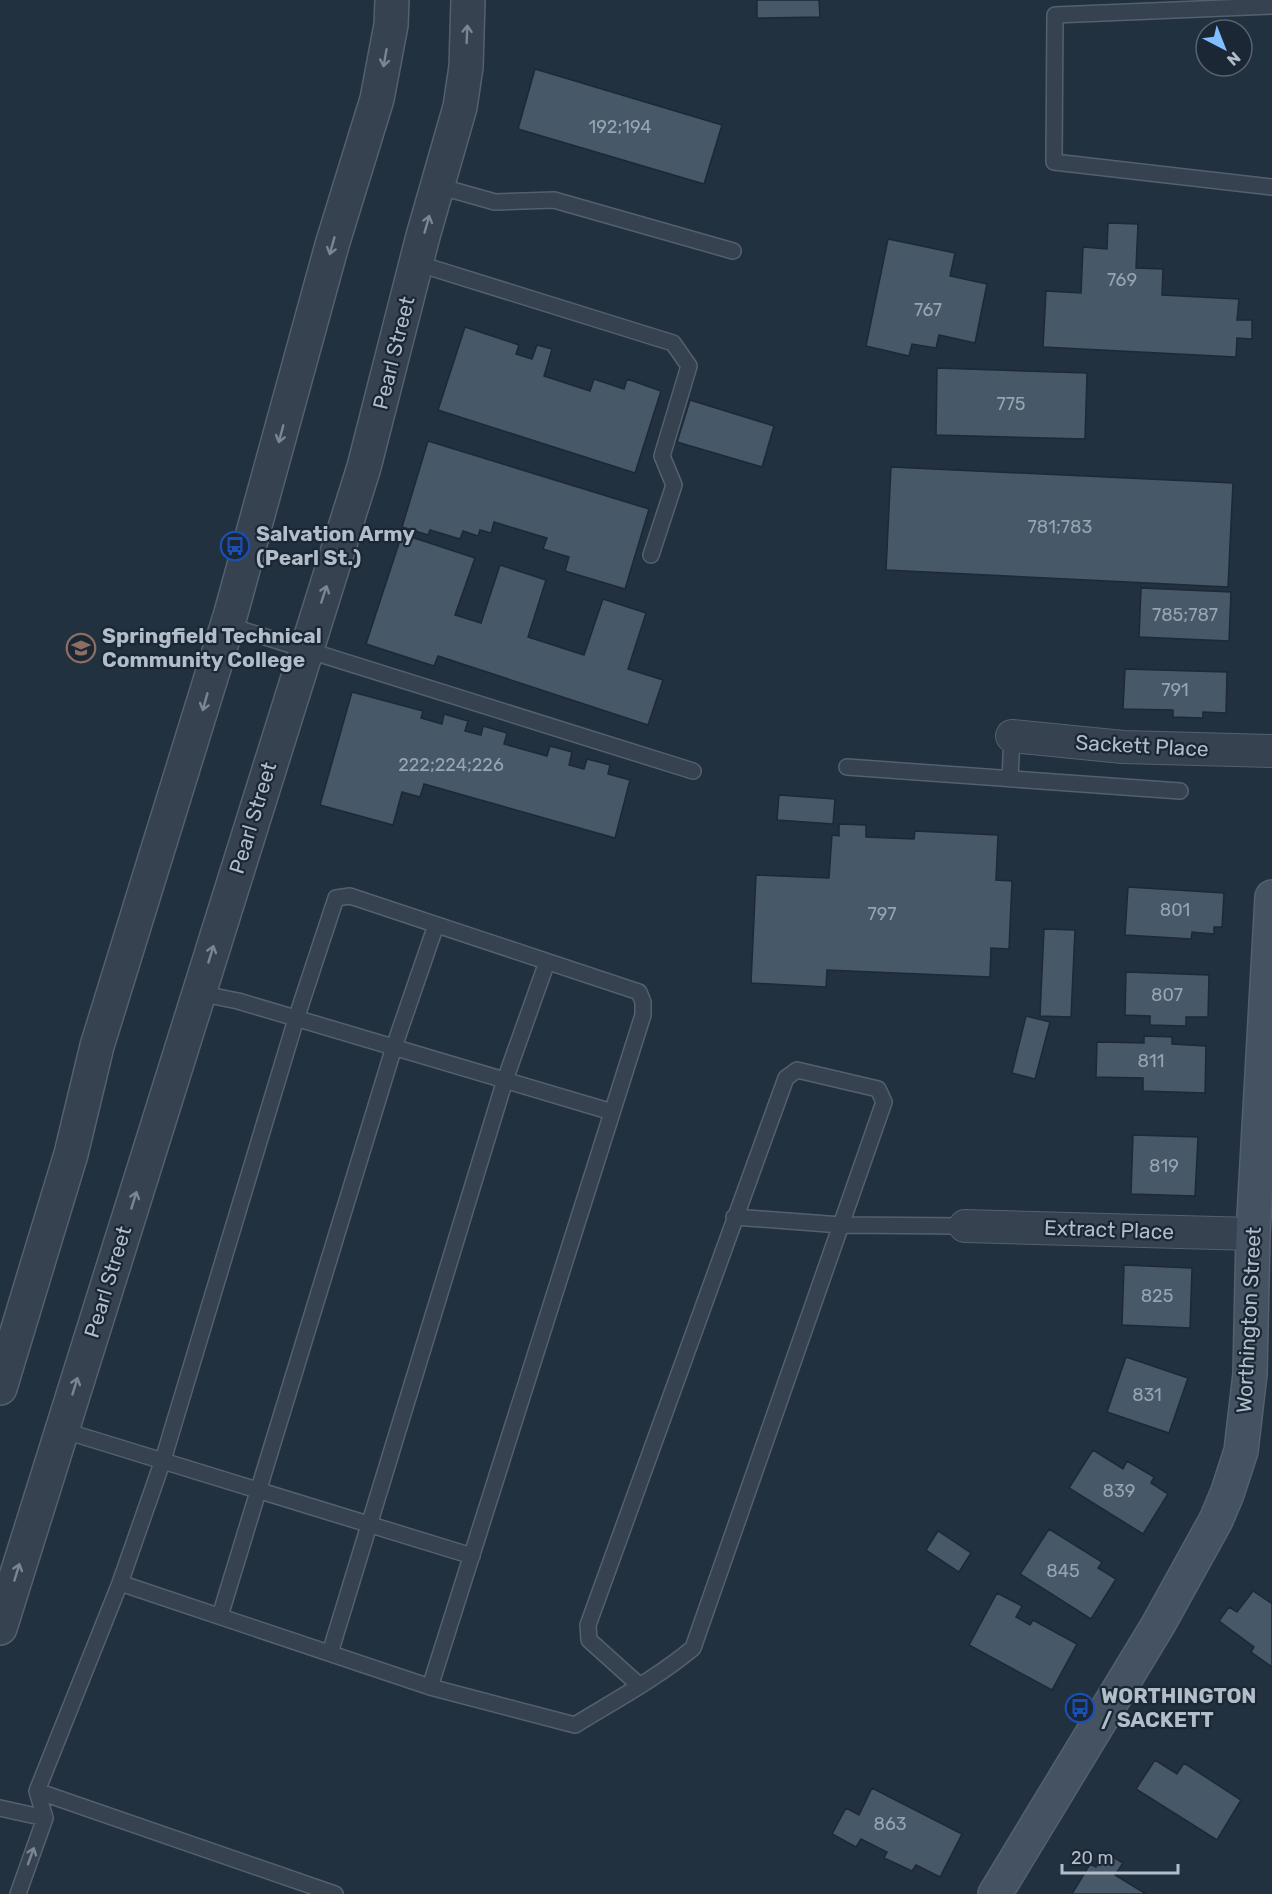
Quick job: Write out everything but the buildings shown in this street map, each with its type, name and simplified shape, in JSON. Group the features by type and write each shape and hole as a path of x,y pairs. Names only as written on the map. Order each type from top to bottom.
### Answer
{"main road":[{"name":"Worthington Street","path":"995,1894 1142,1653 1227,1494 1241,1451 1250,1374 1261,1334 1253,1234 1266,1103 1272,897"}],"street":[{"path":"0,1388 71,1154 97,1046 227,626 332,245 377,99 391,25 392,0"},
{"name":"Pearl Street","path":"0,1628 364,467 464,88 468,0"},
{"name":"Sackett Place","path":"1012,736 1123,747 1272,751"},
{"name":"Extract Place","path":"965,1226 1253,1234"}],"lane":[{"path":"1272,6 1055,15 1054,162 1272,187"},
{"path":"438,186 495,202 554,201 733,251"},
{"path":"416,263 673,343 689,366 662,456 674,485 651,555"},
{"path":"227,626 693,771"},
{"path":"1010,779 1012,736"},
{"path":"847,767 1180,791"},
{"path":"18,1894 45,1818 37,1791 120,1583 163,1460 296,1019 336,898 350,896 639,992 643,1002 643,1015 430,1687"},
{"path":"220,1616 394,1047 436,925"},
{"path":"330,1653 505,1080 547,962"},
{"path":"198,993 394,1047 612,1112"},
{"path":"120,1583 430,1687 575,1725 639,1685 693,1648 884,1102 878,1089 797,1070 786,1078 588,1625 589,1640 639,1685"},
{"path":"734,1217 841,1225 965,1226"},
{"path":"62,1430 472,1556"},
{"path":"37,1791 335,1894"},
{"path":"0,1808 45,1818"}],"place":[{"name":"Salvation Army (Pearl St.)","path":"235,546"},
{"name":"Springfield Technical Community College","path":"81,648"},
{"name":"WORTHINGTON / SACKETT","path":"1080,1708"}]}
